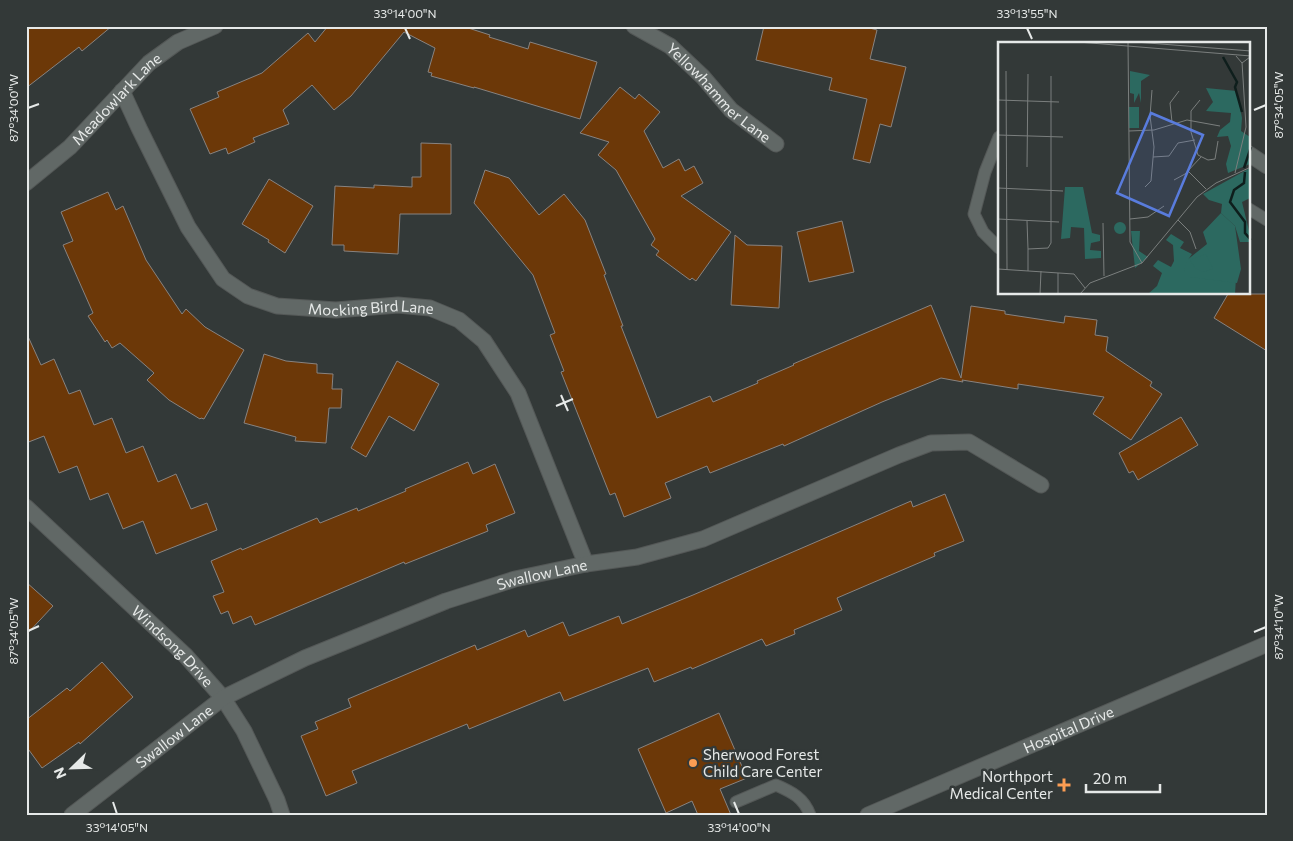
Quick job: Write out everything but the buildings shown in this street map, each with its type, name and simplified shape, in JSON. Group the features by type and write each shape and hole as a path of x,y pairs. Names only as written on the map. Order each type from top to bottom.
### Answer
{"street":[{"name":"Meadowlark Lane","path":"26,183 70,148 149,63 178,42 215,26"},
{"name":"Yellowhammer Lane","path":"634,26 670,46 703,77 731,110 776,144"},
{"name":"Mocking Bird Lane","path":"122,91 188,227 224,279 248,296 277,306 336,310 398,305 430,308 460,320 484,341 518,393 586,564"},
{"path":"1250,155 1267,166"},
{"name":"Swallow Lane","path":"72,815 223,698 305,658 446,601 515,579 586,564 637,557 703,539 890,458 931,443 969,442 1041,485"},
{"name":"Windsong Drive","path":"26,507 186,655 223,698 244,731 277,800 282,815"},
{"name":"Hospital Drive","path":"868,815 1267,644"}],"lane":[{"path":"998,140 985,172 974,214 983,232 998,247"},
{"path":"1250,210 1267,220"},
{"path":"736,802 776,785 794,793 807,804 810,815"}],"place":[{"name":"Sherwood Forest Child Care Center","path":"693,763"},
{"name":"Northport Medical Center","path":"1064,785"}]}
